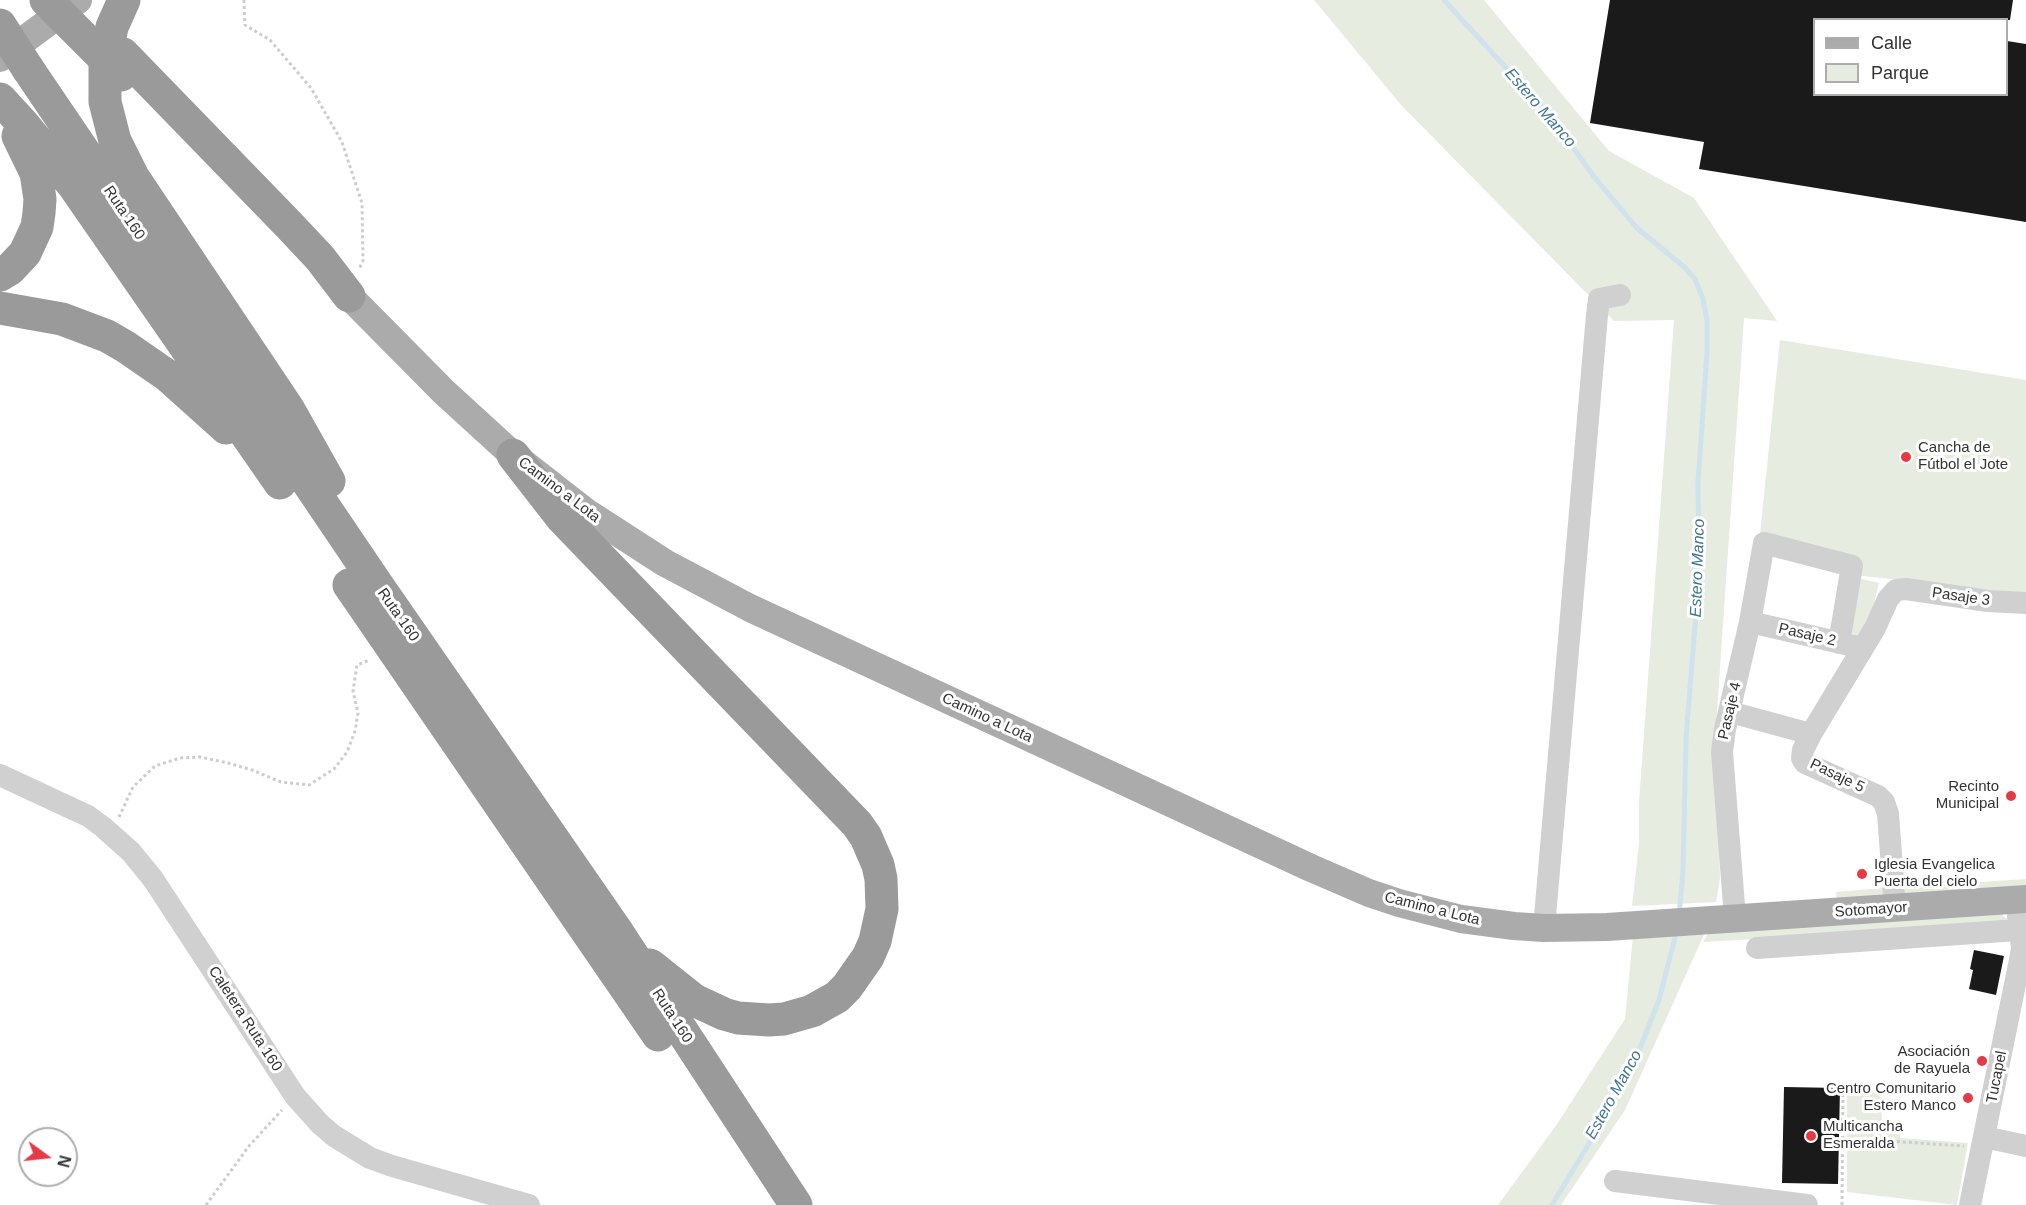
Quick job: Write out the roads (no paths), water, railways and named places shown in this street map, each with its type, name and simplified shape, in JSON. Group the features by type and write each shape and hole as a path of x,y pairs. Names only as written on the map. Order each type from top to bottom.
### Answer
{"highway":[{"path":"46,0 122,65"},
{"path":"69,0 122,65 284,239 349,296"},
{"path":"124,0 112,27 105,64 105,102 115,141 133,177 289,410 337,497 378,586"},
{"name":"Ruta 160","path":"0,24 14,64 618,933 796,1205"},
{"path":"0,101 32,162 39,185 40,199 37,227 32,240 15,264 0,275"},
{"name":"Ruta 160","path":"0,101 50,156 96,216 639,1008 770,1205"},
{"path":"0,308 37,314 78,325 106,336 145,358 207,410 281,485"},
{"path":"513,455 569,526 857,824 873,850 881,879 883,902 880,924 875,941 859,973 837,997 818,1008 784,1019 753,1020 723,1014 708,1008 672,983 618,933"}],"main road":[{"path":"14,64 78,0"},
{"name":"Camino a Lota","path":"349,296 444,392 513,455 624,538 707,587 1301,863 1369,893 1431,912 1477,921 1544,928 1607,927 1726,918"},
{"name":"Sotomayor","path":"1726,918 2021,900"}],"street":[{"path":"1544,928 1599,299 1620,295"},
{"name":"Pasaje 4","path":"1726,918 1722,752 1725,729 1750,622 1764,543 1852,566 1839,643"},
{"name":"Pasaje 3","path":"1896,590 1906,589 1988,601 2026,603"},
{"name":"Pasaje 5","path":"1895,908 1888,814 1884,802 1878,796 1805,763 1802,754 1811,734 1875,628 1888,599 1896,590"},
{"name":"Pasaje 2","path":"1750,622 1863,648"},
{"path":"1730,712 1811,734"},
{"name":"Caletera Ruta 160","path":"0,775 88,816 118,840 153,879 295,1096 334,1136 370,1158 392,1166 529,1205"},
{"name":"Tucapel","path":"1970,1205 2020,988 2021,900"},
{"name":"Sotomayor","path":"1757,948 2022,940"},
{"path":"1983,1142 2026,1146"},
{"path":"1615,1181 1808,1205"}],"waterway":[{"name":"Estero Manco","path":"1444,0 1551,117 1595,178 1637,228 1683,266 1695,279 1703,299 1707,320 1707,353 1698,482 1699,547 1686,738 1683,871 1679,915"},
{"name":"Estero Manco","path":"1552,1205 1605,1117 1635,1061 1659,1000 1677,930"}],"place":[{"name":"Cancha de Fútbol el Jote","path":"1906,457"},
{"name":"Recinto Municipal","path":"2011,796"},
{"name":"Iglesia Evangelica Puerta del cielo","path":"1862,874"},
{"name":"Asociación de Rayuela","path":"1982,1061"},
{"name":"Centro Comunitario Estero Manco","path":"1968,1098"},
{"name":"Multicancha Esmeralda","path":"1811,1136"}]}
